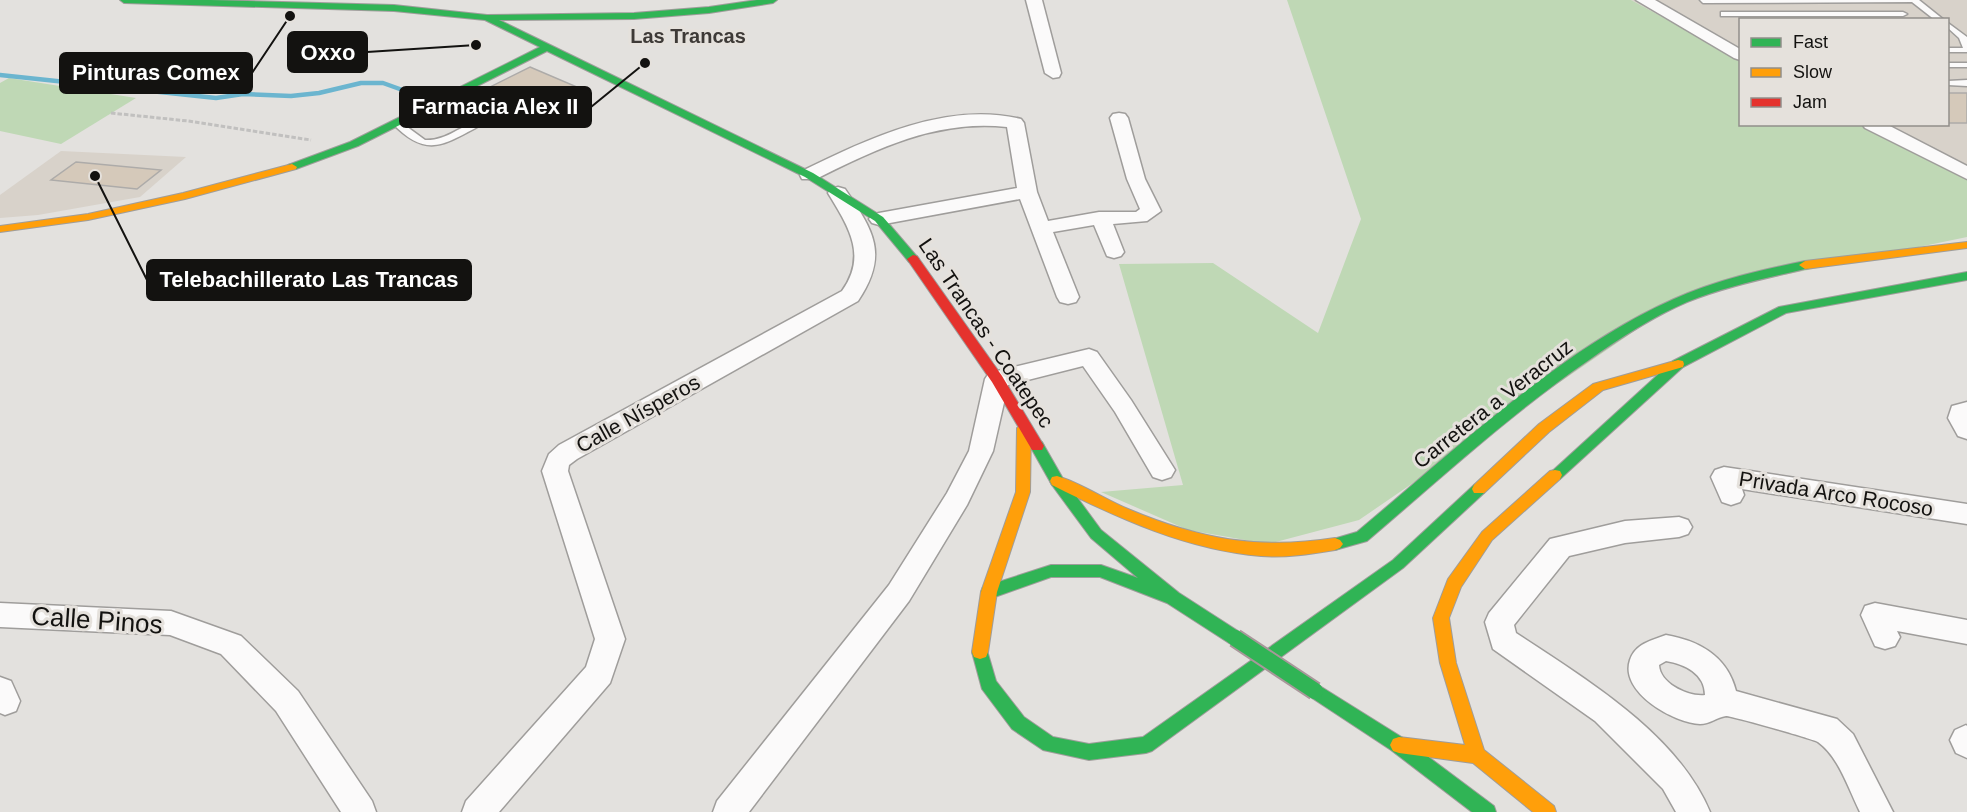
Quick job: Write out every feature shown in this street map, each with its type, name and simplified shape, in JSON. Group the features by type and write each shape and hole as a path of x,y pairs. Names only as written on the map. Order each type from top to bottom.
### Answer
{"main road":[{"path":"124,0 397,4 487,18 634,16 709,10 773,0"},
{"name":"Las Trancas - Coatepec","path":"487,18 809,175 879,219 904,247 997,379 1057,481 1096,534 1173,598 1397,744 1487,812"},
{"path":"0,229 88,217 185,196 278,172 354,144 548,47"},
{"path":"1945,280 1920,274 1910,269 1906,262 1910,258 1961,245"},
{"name":"Carretera a Veracruz","path":"1057,481 1113,510 1181,536 1266,552 1321,548 1362,537 1501,420 1582,359 1643,319 1694,295 1749,276 1818,263 1961,245"},
{"path":"1024,428 1023,492 989,592 979,649 988,684 1018,723 1049,744 1089,752 1146,745 1398,564 1544,428 1598,387 1678,364 1783,310 1967,276"},
{"path":"1544,428 1582,359"},
{"path":"1546,812 1477,755 1448,663 1441,618 1454,584 1487,536 1678,364"},
{"path":"989,592 1051,571 1101,571 1173,598"},
{"name":"Las Trancas - Coatepec","path":"1397,744 1477,755"}],"street":[{"path":"1034,0 1053,73"},
{"path":"1644,0 1739,54"},
{"path":"1666,0 1739,41"},
{"path":"1042,228 1101,218 1135,218 1146,216 1151,211 1136,179 1119,118"},
{"path":"809,175 864,148 911,131 966,121 999,120 1015,123 1027,192 1068,297"},
{"path":"1875,126 1967,173"},
{"path":"1900,126 1967,156"},
{"path":"879,219 1027,192"},
{"name":"Calle Nísperos","path":"478,812 599,674 610,639 555,471 558,461 568,452 850,296 862,276 867,257 860,230 837,193"},
{"path":"1101,218 1114,252"},
{"path":"729,812 905,583 958,498 981,451 997,379 1089,357 1117,397 1162,470"},
{"name":"Privada Arco Rocoso","path":"1731,495 1724,477 1967,514"},
{"path":"1679,527 1625,532 1560,547 1499,622 1503,640 1606,711 1674,778 1694,812"},
{"path":"1885,638 1875,615 1967,632"},
{"name":"Calle Pinos","path":"4,622 171,623 231,645 287,701 360,812"},
{"path":"1720,701 1826,729 1842,744 1876,812"}],"lane":[{"path":"1791,0 1810,17"},
{"path":"1702,1 1914,0 1937,18"},
{"path":"1702,1 1739,23"},
{"path":"1724,14 1810,17 1904,14"},
{"path":"1949,26 1963,37 1967,49 1949,50"},
{"path":"1949,65 1967,65"},
{"path":"1949,83 1967,83"},
{"path":"396,123 423,143 428,144 438,142 480,122"}],"path":[{"path":"111,113 188,121 296,138 354,144"}],"shaded area":[{"path":"1631,0 1967,0 1967,180 1865,126 1949,126 1949,18 1739,18 1739,58"},
{"path":"61,151 186,157 140,197 38,215 0,218 0,195"}],"green space":[{"path":"1287,0 1631,0 1739,58 1739,126 1865,126 1967,180 1967,237 1687,295 1359,520 1268,544 1188,530 1101,492 1183,485 1119,264 1213,263 1318,333 1361,219"},
{"path":"9,78 136,98 61,144 0,131 0,83"}],"building":[{"path":"530,67 577,87 501,126 456,104"},
{"path":"1949,93 1967,93 1967,123 1949,123"},
{"path":"76,162 161,170 137,189 51,180"}],"waterway":[{"path":"0,75 216,98 243,94 291,96 319,93 361,83 383,83 408,92 437,112"}],"traffic: fast":[{"path":"124,0 394,8 487,18 634,16 709,10 773,0"},
{"path":"487,18 809,175 879,219 913,259"},
{"path":"292,167 354,144 548,47"},
{"path":"1335,544 1362,537 1463,450 1532,395 1604,343 1642,320 1701,292 1763,274 1805,265"},
{"path":"1555,475 1678,364 1783,310 1967,276"},
{"path":"1037,446 1057,481 1096,534 1173,598"},
{"path":"980,652 988,684 1018,723 1049,744 1089,752 1146,745 1398,564 1479,489"},
{"path":"989,592 1051,571 1101,571 1173,598 1235,638"},
{"path":"1235,638 1315,691"},
{"path":"1315,691 1397,744 1487,812"}],"traffic: slow":[{"path":"0,229 88,217 185,196 292,167"},
{"path":"1805,265 1967,245"},
{"path":"1479,489 1544,428 1598,387 1678,364"},
{"path":"980,652 989,592 1023,492 1024,428"},
{"path":"1477,755 1448,663 1441,618 1454,584 1487,536 1555,475"},
{"path":"1057,481 1123,513 1192,538 1227,546 1263,550 1299,550 1335,544"},
{"path":"1399,745 1477,755 1547,812"}],"traffic: jam":[{"path":"913,259 997,379 1037,446"}],"place":[{"name":"Pinturas Comex","path":"290,16"},
{"name":"Oxxo","path":"476,45"},
{"name":"Farmacia Alex II","path":"645,63"},
{"name":"Telebachillerato Las Trancas","path":"95,176"}],"district":[{"name":"Las Trancas","path":"688,36"}]}
